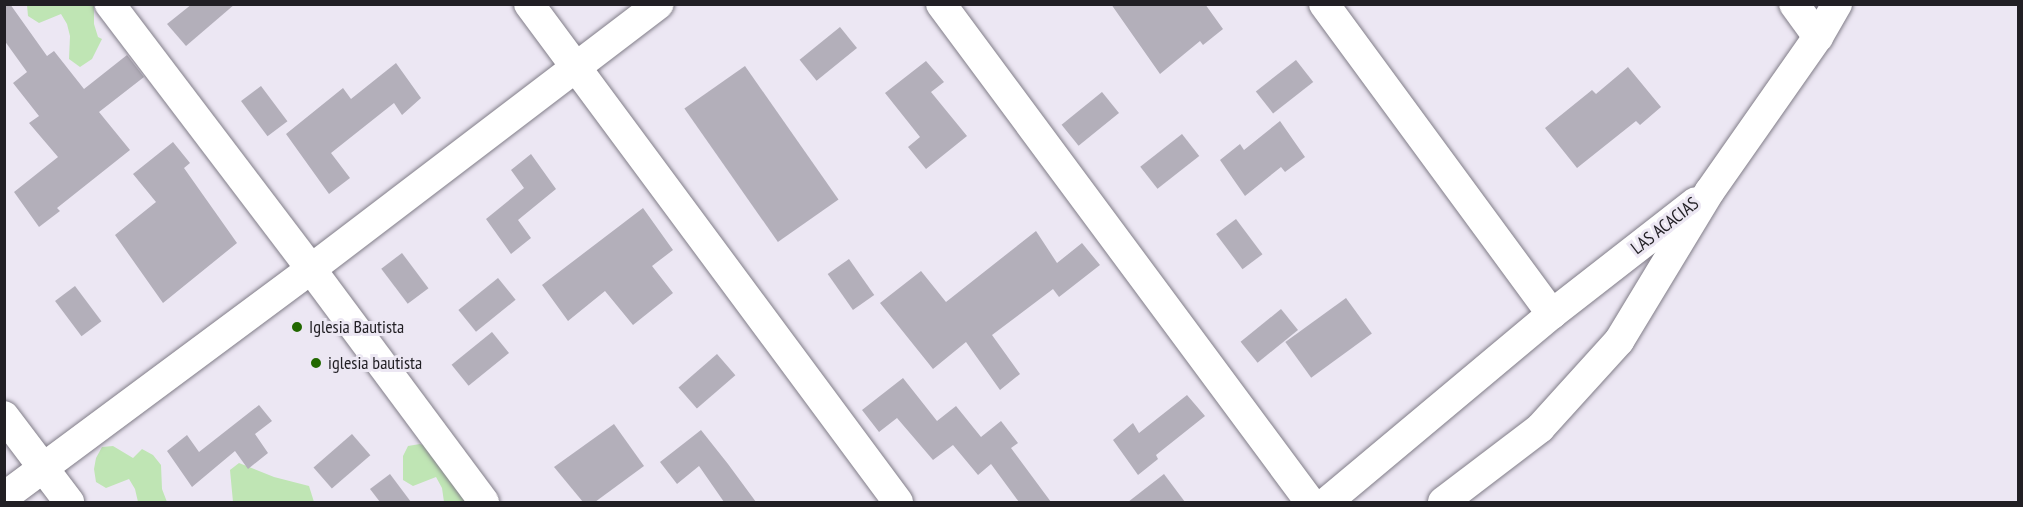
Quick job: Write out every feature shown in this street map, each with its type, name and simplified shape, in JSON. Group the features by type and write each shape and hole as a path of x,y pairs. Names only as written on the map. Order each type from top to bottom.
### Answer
{"street":[{"path":"110,4 484,502"},
{"path":"529,4 898,502"},
{"path":"4,496 311,269 659,4"},
{"path":"941,4 1310,502"},
{"path":"1324,4 1552,314"},
{"path":"1794,4 1818,37"},
{"path":"1710,191 1818,37 1837,4"},
{"name":"LAS ACACIAS","path":"1327,502 1552,314 1710,191"},
{"name":"LAS ACACIAS","path":"1443,502 1540,428 1619,341 1710,191"},
{"path":"4,416 69,502"}],"green space":[{"path":"27,5 94,5 94,24 98,37 102,39 92,59 80,67 69,59 70,36 61,14 39,23 28,16"},
{"path":"420,444 431,448 476,502 444,502 442,488 436,477 413,486 403,480 403,456 408,446"},
{"path":"113,446 133,458 142,449 153,455 161,465 162,489 167,502 138,502 135,489 129,479 106,488 96,482 94,469 96,458 102,447"},
{"path":"239,463 274,477 309,486 314,502 233,502 230,470"}],"building":[{"path":"4,4 10,4 47,56 54,51 84,89 127,55 144,77 99,112 130,150 57,208 60,211 39,227 14,192 58,157 29,123 39,116 13,83 27,72 4,40"},
{"path":"192,4 235,4 186,46 167,24"},
{"path":"1111,4 1205,4 1223,29 1203,45 1200,41 1160,74"},
{"path":"840,27 857,48 817,81 800,60"},
{"path":"1296,60 1313,82 1273,113 1256,91"},
{"path":"926,61 944,82 931,92 967,136 926,169 908,147 920,137 885,93"},
{"path":"396,63 421,98 402,115 394,103 331,153 350,178 329,194 286,134 343,88 351,99"},
{"path":"745,66 838,200 778,242 684,108"},
{"path":"1628,67 1661,107 1640,125 1636,121 1577,168 1545,128 1592,90 1596,94"},
{"path":"261,86 287,121 268,136 241,101"},
{"path":"1102,92 1119,113 1079,146 1062,125"},
{"path":"1280,121 1305,157 1285,172 1281,167 1245,196 1220,160 1240,144 1244,150"},
{"path":"1182,134 1199,156 1157,189 1140,167"},
{"path":"173,142 190,163 184,168 237,243 163,303 115,235 156,202 133,174"},
{"path":"531,154 556,189 518,220 531,238 511,254 486,219 524,188 511,170"},
{"path":"643,208 673,250 652,266 673,293 633,325 605,291 568,321 542,285"},
{"path":"1236,219 1262,254 1243,269 1216,234"},
{"path":"1036,231 1057,263 1082,243 1100,265 1059,297 1053,289 992,335 1020,374 1000,390 966,342 933,369 880,303 921,271 946,302"},
{"path":"402,253 428,288 408,304 381,269"},
{"path":"849,259 874,295 853,310 828,274"},
{"path":"498,278 516,300 476,332 458,310"},
{"path":"75,286 101,321 82,336 55,301"},
{"path":"1346,298 1372,334 1311,378 1285,342"},
{"path":"1281,309 1298,330 1258,363 1241,342"},
{"path":"492,332 509,353 469,386 452,365"},
{"path":"717,354 735,375 697,409 679,387"},
{"path":"903,378 937,421 956,406 981,437 1001,421 1018,443 1011,448 1051,502 1019,502 991,464 978,475 953,445 933,460 897,418 879,432 862,410"},
{"path":"1187,395 1205,416 1156,455 1158,459 1138,475 1113,440 1133,423 1139,433"},
{"path":"259,405 272,421 255,434 268,453 248,469 235,451 192,487 167,451 187,435 199,452"},
{"path":"614,424 644,466 595,502 583,502 554,467"},
{"path":"701,430 756,502 724,502 699,466 677,484 660,462"},
{"path":"352,434 370,455 332,489 314,467"},
{"path":"390,474 411,502 380,502 370,489"},
{"path":"1164,474 1185,502 1128,502"}],"place":[{"name":"Iglesia Bautista","path":"297,327"},
{"name":"iglesia bautista","path":"316,363"}]}
